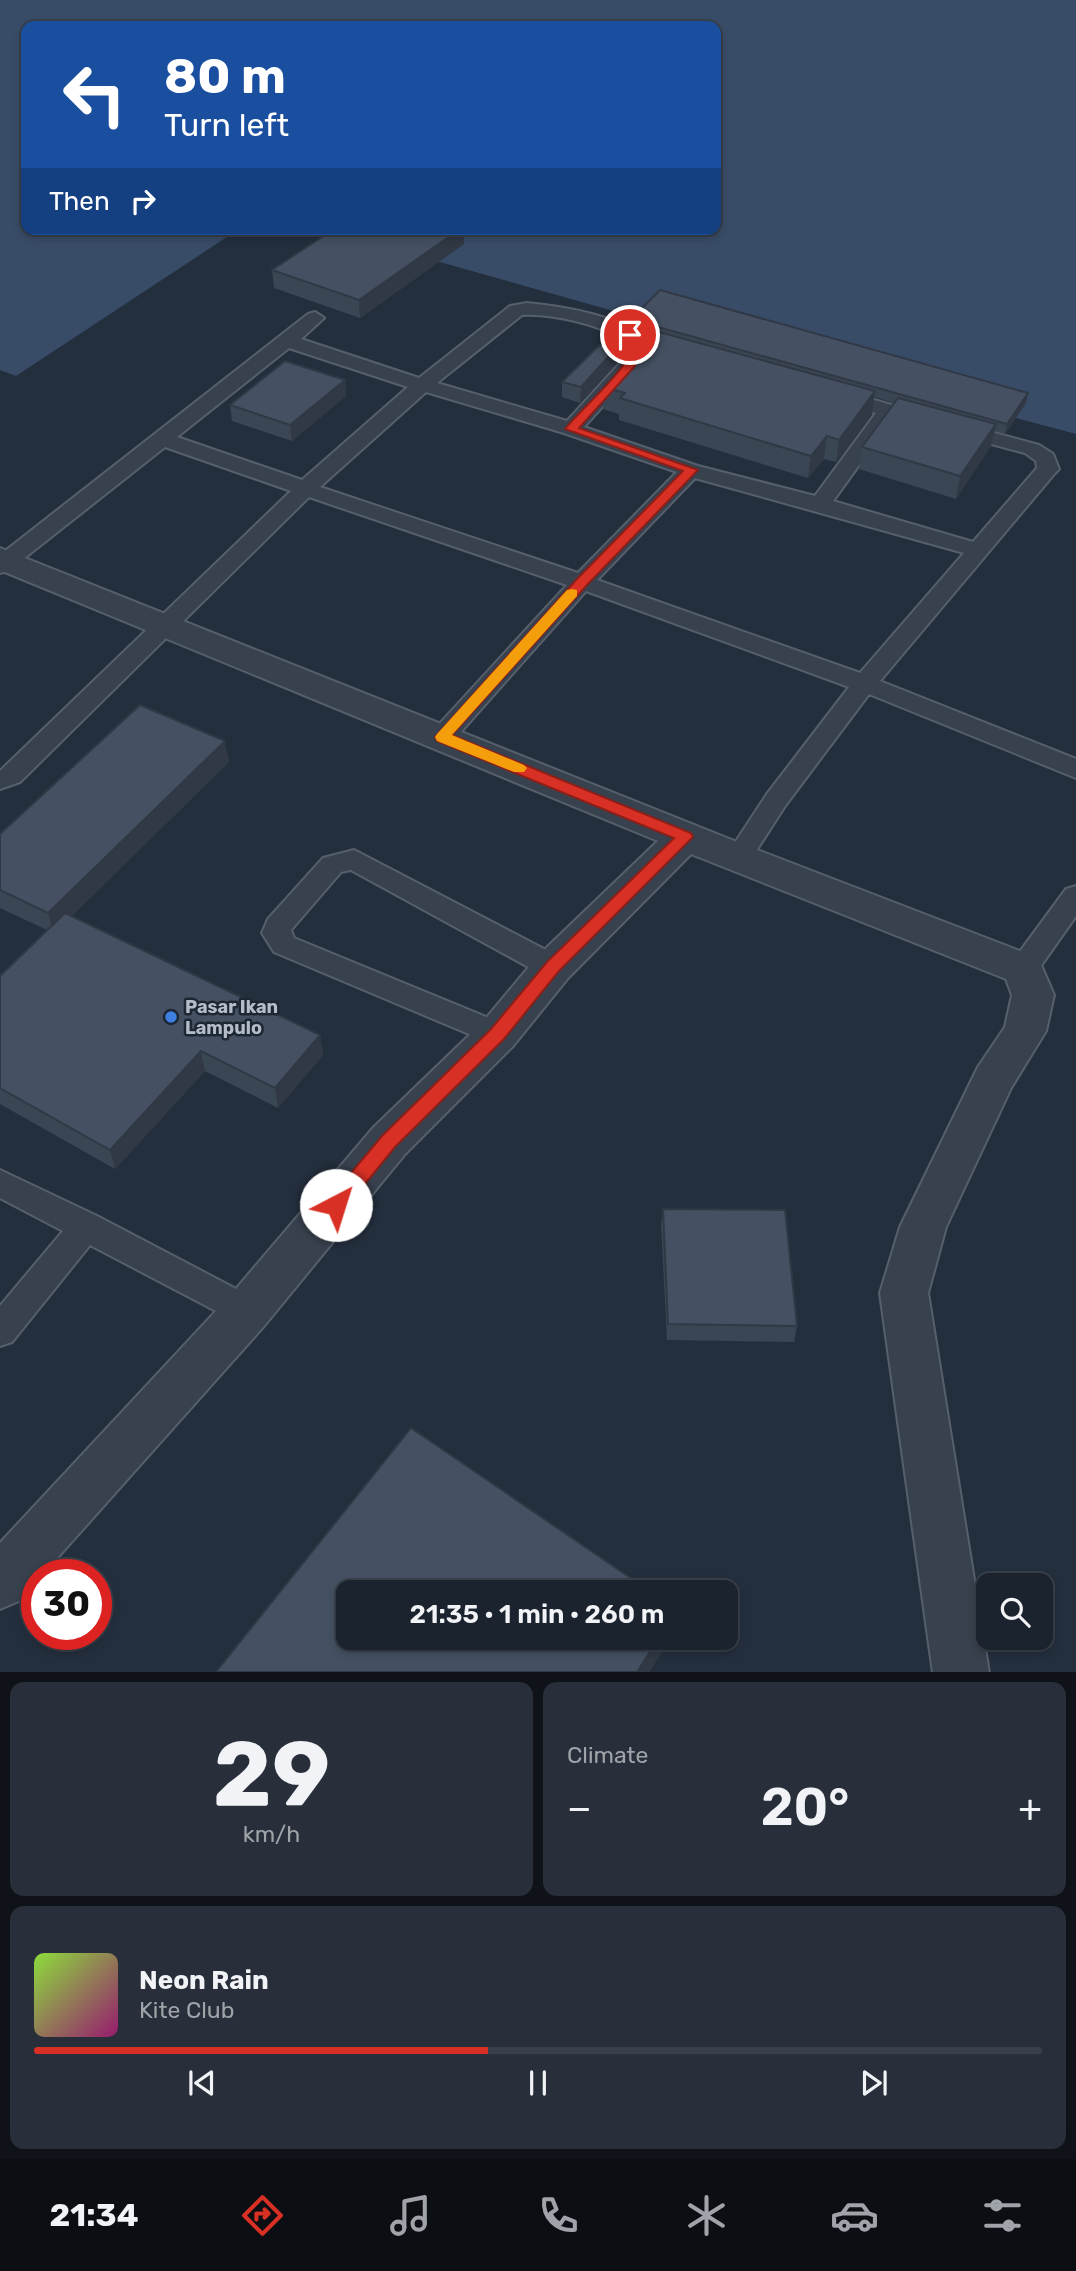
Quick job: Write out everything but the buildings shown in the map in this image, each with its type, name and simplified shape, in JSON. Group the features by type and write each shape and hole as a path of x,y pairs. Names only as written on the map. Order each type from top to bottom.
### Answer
{"street":[{"path":"2,562 164,624 685,837 1023,970 1033,995 1025,1031 993,1079 923,1227 904,1293 961,1672"},
{"path":"0,1582 247,1311 389,1142 498,1034 553,967 685,837"}],"lane":[{"path":"0,780 11,776 304,490 422,385 513,313 523,309 551,311 625,332 635,339 662,346"},
{"path":"2,562 316,318"},
{"path":"571,429 630,364 637,348 635,339"},
{"path":"285,340 422,385 571,429 691,470 820,504 979,551"},
{"path":"738,858 776,800 864,683 1044,476 1048,468 1046,458 1032,449 821,391"},
{"path":"820,504 888,410"},
{"path":"160,438 304,490 582,582 864,683 1076,769"},
{"path":"442,737 582,582 691,470"},
{"path":"498,1034 284,945 276,933 278,926 332,865 354,860 553,967"},
{"path":"1023,970 1076,896"},
{"path":"0,1183 247,1311"},
{"path":"0,1331 86,1226"}],"water":[{"path":"0,0 1076,0 1076,434 610,310 344,235 721,235 721,21 21,21 21,235 230,235 16,376 0,370"}],"slow traffic":[{"path":"519,768 442,737 572,593"}],"place":[{"name":"Pasar Ikan Lampulo","path":"171,1017"}],"route":[{"path":"336,1205 389,1142 498,1034 553,967 685,837 442,737 582,582 691,470 571,429 630,364 637,348 635,339 630,335"}]}
